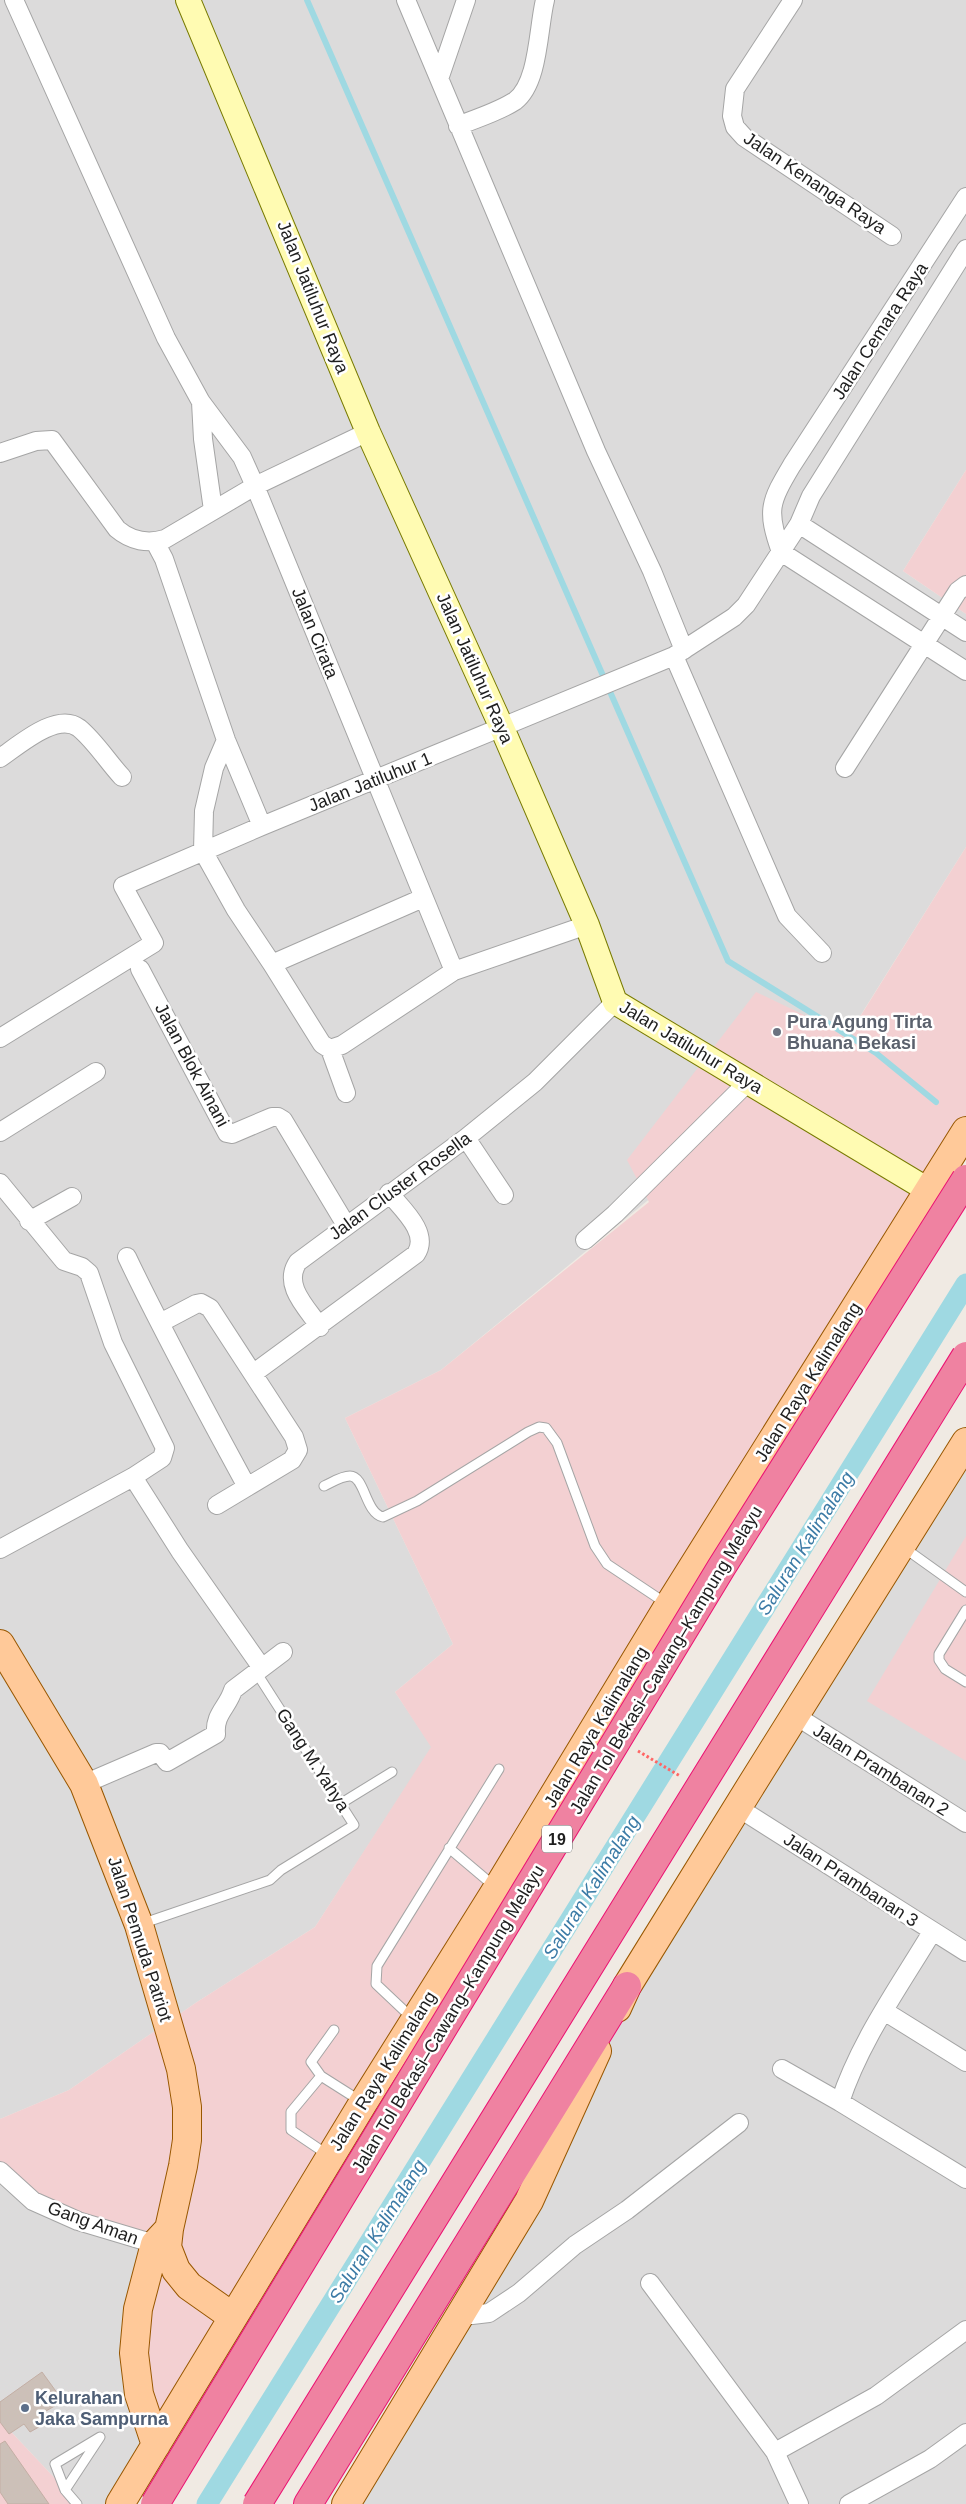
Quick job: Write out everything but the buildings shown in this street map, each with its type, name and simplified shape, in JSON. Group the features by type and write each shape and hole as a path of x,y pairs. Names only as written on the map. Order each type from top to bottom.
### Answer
{"highway":[{"name":"Jalan Tol Bekasi–Cawang–Kampung Melayu","path":"155,2504 721,1568 966,1179"},
{"path":"257,2504 966,1356"},
{"path":"308,2504 627,1986"}],"main road":[{"name":"Jalan Raya Kalimalang","path":"120,2504 330,2156 497,1889 669,1605 966,1131"},
{"path":"346,2504 529,2201 627,1986 737,1807 796,1716 909,1551 966,1442"},
{"name":"Jalan Pemuda Patriot","path":"0,1644 84,1784 139,1925 181,2069 187,2107 187,2140 184,2166 164,2240 138,2309 134,2353 139,2394 156,2445"},
{"path":"164,2240 176,2270 189,2286 233,2317"}],"street":[{"name":"Jalan Cirata","path":"14,0 166,338 201,402 233,442 255,486 454,972"},
{"name":"Jalan Jatiluhur Raya","path":"188,0 368,432 502,728 587,925 614,1002 928,1190"},
{"path":"406,0 440,76 458,126 596,451 652,571 679,653 787,916 822,953"},
{"path":"440,76 466,0"},
{"path":"458,126 504,107 524,91 533,67 545,0"},
{"name":"Jalan Kenanga Raya","path":"793,0 735,89 732,116 735,127 744,137 892,236"},
{"name":"Jalan Cemara Raya","path":"781,552 772,525 772,500 792,465 966,197"},
{"name":"Jalan Cemara Raya","path":"799,524 811,496 966,249"},
{"path":"926,260 949,276"},
{"path":"201,402 203,439 213,510"},
{"path":"0,453 36,441 52,440 117,529 125,536 134,540 156,542 255,486 368,432"},
{"path":"799,524 966,632"},
{"name":"Jalan Jatiluhur 1","path":"0,1038 154,943 123,886 262,826 679,653 734,617 746,605 799,524"},
{"path":"156,542 164,559 226,740 262,826"},
{"path":"781,552 966,671"},
{"path":"845,768 926,645 958,591 966,585"},
{"path":"0,758 45,728 66,723 79,728 122,778"},
{"path":"226,740 214,768 204,811 203,852 236,910 322,1044 330,1049 346,1093"},
{"path":"272,964 423,898"},
{"path":"330,1049 342,1045 454,972 587,925"},
{"name":"Jalan Blok Ainani","path":"140,968 227,1133 232,1134 272,1117 278,1117 283,1120 346,1225"},
{"name":"Jalan Cluster Rosella","path":"320,1327 295,1291 292,1273 298,1262 466,1138 558,1061 614,1002"},
{"path":"0,1132 96,1072"},
{"path":"585,1240 615,1214 748,1082"},
{"path":"466,1138 504,1195"},
{"path":"0,1183 64,1262 82,1267 89,1273 113,1342 166,1448 162,1458 133,1477 0,1549"},
{"path":"254,1373 320,1327 416,1254 420,1248 418,1230 389,1193"},
{"path":"29,1221 72,1196"},
{"path":"127,1257 247,1487"},
{"path":"160,1323 196,1304 206,1305 216,1315 254,1373 290,1431 298,1450 292,1460 217,1505"},
{"path":"133,1477 259,1670"},
{"path":"84,1784 156,1753 163,1756 167,1762 216,1734 217,1716 230,1699 233,1690 284,1652"},
{"name":"Jalan Prambanan 2","path":"796,1716 966,1823"},
{"name":"Jalan Prambanan 3","path":"737,1807 966,1952"},
{"path":"840,2102 849,2076 884,2011 932,1932"},
{"path":"884,2011 966,2062"},
{"path":"782,2069 840,2102 966,2180"},
{"path":"462,2313 472,2315 489,2313 519,2293 575,2245 627,2210 739,2123"},
{"name":"Gang Aman","path":"0,2171 33,2201 78,2221 164,2240"},
{"path":"650,2283 776,2452 799,2504"},
{"path":"776,2452 876,2396 966,2330"},
{"path":"849,2504 930,2459 966,2433"}],"lane":[{"path":"324,1486 344,1477 351,1476 357,1478 374,1512 383,1517 417,1501 528,1432 540,1427 546,1428 552,1433 558,1443 596,1546 607,1564 669,1605"},
{"path":"909,1551 966,1592"},
{"path":"966,1610 939,1654 939,1660 945,1669 966,1682"},
{"name":"Gang M.Yahya","path":"139,1925 270,1880 281,1870 354,1824 259,1670"},
{"path":"414,2020 376,1984 377,1966 499,1769"},
{"path":"340,1804 392,1772"},
{"path":"449,1848 497,1889"},
{"path":"334,2030 311,2062 321,2076 363,2103"},
{"path":"321,2076 291,2112 291,2130 330,2156"},
{"path":"65,2490 100,2437 55,2464 65,2490 77,2504"}],"path":[{"path":"630,1746 686,1780"}],"shaded area":[{"path":"0,0 966,0 966,470 903,571 966,614 966,847 847,1037 441,1370 345,1418 453,1644 395,1692 432,1747 315,1927 197,2002 69,2090 0,2119"},
{"path":"966,470 966,614 903,571"},
{"path":"966,847 966,1131 156,2445 139,2394 155,2244 78,2221 0,2171 0,2119 69,2090 197,2002 315,1927 431,1747 395,1692 453,1644 345,1418 441,1370 649,1202 627,1160 756,992 848,1036"},
{"path":"966,1443 966,2504 347,2504 391,2431 599,2043"},
{"path":"966,1536 966,1761 867,1701"},
{"path":"0,2171 155,2244 156,2445 120,2504 79,2504 0,2420"},
{"path":"0,2420 79,2504 0,2504"}],"waterway":[{"path":"307,0 728,961 876,1053 936,1102"},
{"name":"Saluran Kalimalang","path":"207,2504 966,1284"}],"place":[{"name":"Pura Agung Tirta Bhuana Bekasi","path":"777,1032"},
{"name":"Kelurahan Jaka Sampurna","path":"25,2408"}]}
